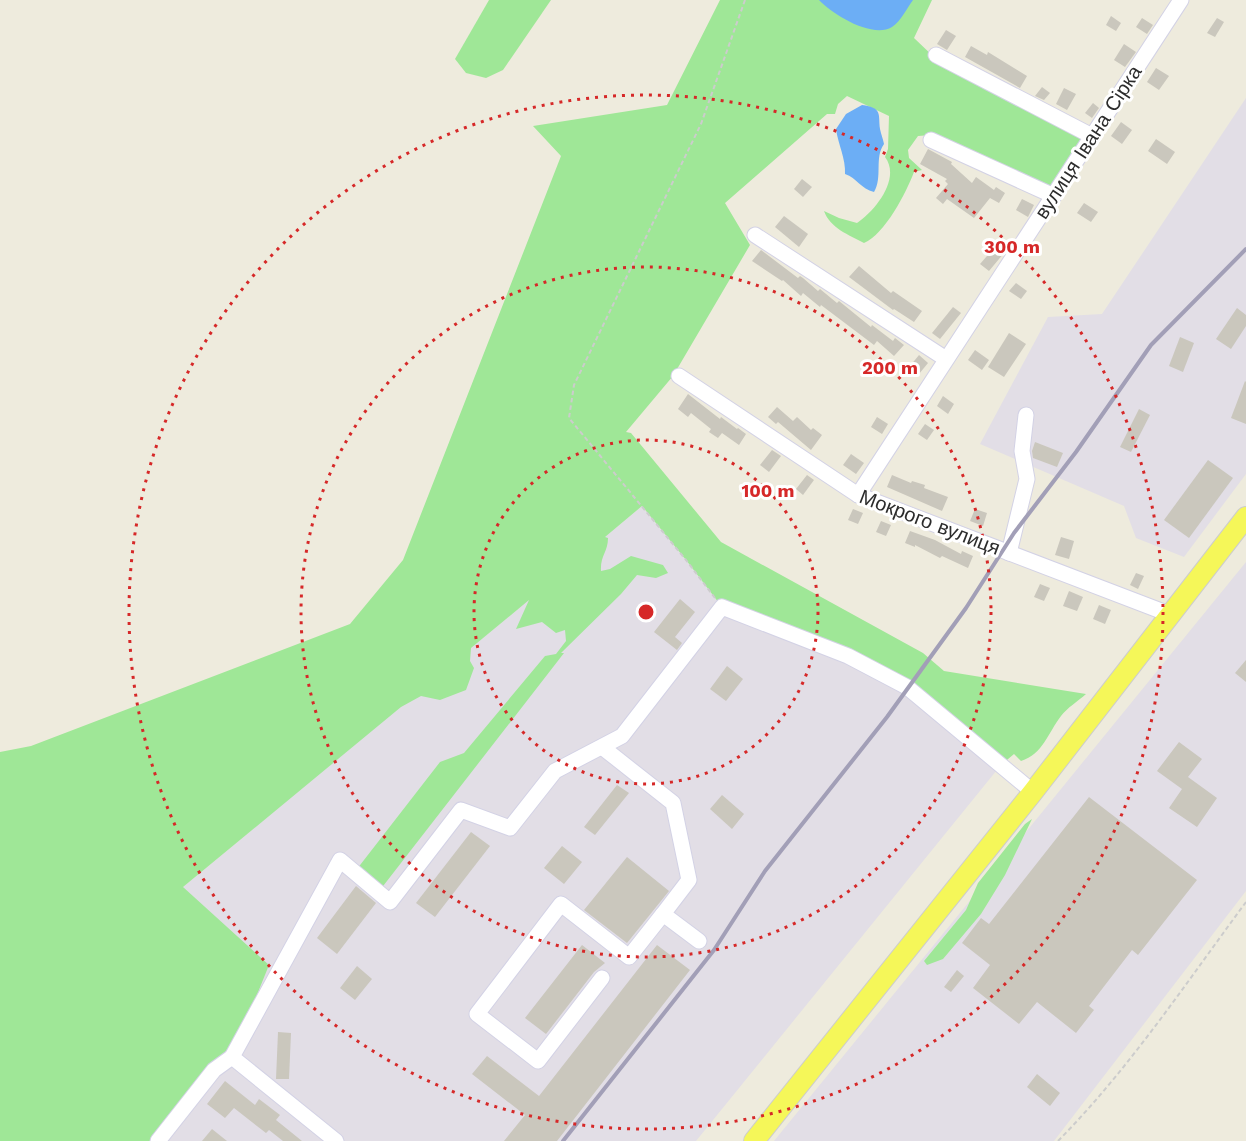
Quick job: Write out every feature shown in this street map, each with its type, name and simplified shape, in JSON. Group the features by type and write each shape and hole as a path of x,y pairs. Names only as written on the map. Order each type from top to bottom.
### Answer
{"main road":[{"path":"754,1141 1033,792 1246,517"}],"street":[{"name":"вулиця Івана Сірка","path":"858,495 1181,0"},
{"path":"936,56 1092,136"},
{"path":"931,140 1054,196"},
{"path":"755,235 946,359"},
{"name":"Мокрого вулиця","path":"679,376 858,495 1169,614"},
{"path":"1009,553 1027,479 1023,451 1026,415"},
{"path":"158,1141 214,1070 232,1058 340,860 390,902 461,810 510,828 555,771 622,736 722,607 848,656 907,687 1033,792"},
{"path":"602,747 674,803 689,880 629,957 561,904 477,1014 538,1061 602,978"},
{"path":"663,914 699,941"},
{"path":"232,1058 336,1141"}],"path":[{"path":"722,607 569,418 574,385 701,124 745,0"},
{"path":"1058,1141 1082,1117 1135,1051 1246,902"}],"shaded area":[{"path":"1246,98 1246,474 1184,557 1136,538 1124,506 980,444 1048,317 1102,314"},
{"path":"642,506 722,607 907,687 1001,765 696,1141 156,1141 183,887"},
{"path":"1246,562 1246,891 1054,1141 774,1141"}],"green space":[{"path":"489,0 551,0 503,70 486,78 466,73 455,59"},
{"path":"720,0 932,0 914,38 935,58 1083,134 1053,192 931,135 918,136 908,150 909,158 922,170 914,172 906,191 880,231 864,243 835,226 824,211 857,223 878,202 888,184 890,174 885,157 888,149 889,116 847,96 838,104 835,114 827,114 725,203 750,245 673,376 626,432 631,433 721,542 923,653 944,671 1086,694 1063,713 1035,753 1021,761 1014,754 1001,765 907,687 722,607 642,506 605,537 608,538 608,543 601,571 610,569 631,556 663,565 668,573 656,578 637,575 561,653 564,653 380,890 357,869 440,762 464,753 545,656 556,654 566,641 565,630 556,633 542,622 516,629 529,600 471,648 470,661 474,668 466,690 440,700 421,696 401,707 183,887 269,965 232,1057 156,1141 0,1141 0,752 31,746 350,624 403,560 561,156 533,126 667,105"},
{"path":"1032,819 1005,875 981,914 943,959 927,965 924,961 966,910 978,883 1025,824"}],"water":[{"path":"819,0 913,0 892,27 874,30 843,18"},
{"path":"862,105 878,112 884,144 879,155 878,180 874,192 845,174 836,129 846,114"}],"building":[{"path":"1111,16 1121,23 1116,31 1106,25"},
{"path":"1142,18 1153,25 1147,34 1136,27"},
{"path":"1217,18 1224,22 1215,37 1207,33"},
{"path":"946,30 956,36 947,50 937,44"},
{"path":"1124,44 1136,52 1125,67 1114,60"},
{"path":"971,46 987,55 988,52 1027,76 1020,88 965,57"},
{"path":"1156,68 1169,76 1159,90 1147,82"},
{"path":"1042,87 1050,93 1044,100 1035,96"},
{"path":"1064,88 1076,94 1067,110 1056,104"},
{"path":"1093,103 1099,108 1092,118 1085,113"},
{"path":"1121,122 1132,130 1122,144 1111,136"},
{"path":"1156,139 1175,152 1167,164 1148,151"},
{"path":"928,149 952,162 951,164 972,183 976,177 994,190 996,187 1005,193 999,203 990,198 974,218 947,199 943,204 936,198 948,184 945,181 947,179 920,164"},
{"path":"802,179 812,187 803,197 794,189"},
{"path":"1022,199 1034,205 1028,217 1016,210"},
{"path":"1084,203 1098,212 1091,222 1077,213"},
{"path":"784,216 808,234 799,247 775,227"},
{"path":"993,244 1004,253 989,271 980,264 987,256 984,254"},
{"path":"761,250 798,278 800,276 837,303 839,301 871,327 872,325 893,341 895,338 904,345 894,356 877,341 874,345 821,305 820,307 803,293 801,296 783,280 752,261"},
{"path":"859,266 891,293 893,291 922,311 914,322 893,310 849,277"},
{"path":"1016,283 1027,291 1021,299 1009,291"},
{"path":"953,307 961,313 940,339 932,333"},
{"path":"1237,308 1246,315 1246,326 1231,349 1216,339"},
{"path":"1009,333 1026,344 1004,377 988,367"},
{"path":"1180,337 1194,343 1183,372 1169,366"},
{"path":"975,350 989,360 982,370 968,360"},
{"path":"919,355 928,363 919,374 910,366"},
{"path":"1246,382 1246,424 1231,418"},
{"path":"688,394 720,419 721,417 746,434 739,445 722,433 718,438 709,432 711,429 691,413 688,417 678,409"},
{"path":"943,396 954,404 948,414 937,406"},
{"path":"777,407 793,421 797,417 811,430 813,428 822,435 811,450 778,422 776,424 768,417"},
{"path":"1139,409 1150,415 1131,452 1120,447"},
{"path":"877,417 888,424 882,434 871,427"},
{"path":"925,424 934,430 927,440 918,434"},
{"path":"1035,442 1063,453 1057,467 1033,458 1032,451"},
{"path":"772,450 781,456 769,472 760,465"},
{"path":"851,454 864,463 856,474 843,465"},
{"path":"1208,460 1233,478 1189,538 1164,520"},
{"path":"807,475 814,480 803,495 796,489"},
{"path":"892,475 911,483 912,481 925,485 924,488 948,497 942,511 887,487"},
{"path":"853,509 863,513 858,524 848,520"},
{"path":"975,509 987,513 983,526 970,521"},
{"path":"881,521 891,525 886,536 876,532"},
{"path":"910,531 935,540 961,554 962,551 973,556 968,568 942,556 940,558 915,545 915,547 905,543"},
{"path":"1061,537 1074,541 1069,559 1055,555"},
{"path":"1136,573 1144,576 1138,589 1130,585"},
{"path":"1040,584 1050,588 1044,601 1034,597"},
{"path":"1069,591 1083,597 1077,611 1063,606"},
{"path":"680,599 695,612 675,637 682,643 677,650 654,632"},
{"path":"1099,605 1111,610 1105,624 1093,619"},
{"path":"1246,660 1246,682 1235,673"},
{"path":"727,666 743,679 726,701 710,689"},
{"path":"1179,742 1202,759 1188,777 1217,798 1197,827 1169,808 1182,789 1157,771"},
{"path":"617,785 629,793 595,835 584,827"},
{"path":"722,795 744,814 732,829 710,809"},
{"path":"1089,797 1197,880 1138,955 1132,950 1089,1006 1094,1010 1076,1033 1037,1002 1019,1024 973,988 990,965 962,943 981,918 989,924"},
{"path":"471,832 490,846 435,917 416,903"},
{"path":"562,846 582,862 564,884 544,868"},
{"path":"627,857 669,891 627,943 584,910"},
{"path":"356,886 376,903 337,954 317,938"},
{"path":"582,945 605,963 594,972 546,1034 525,1018"},
{"path":"657,945 690,970 557,1141 504,1141 525,1115 472,1074 487,1056 539,1096"},
{"path":"357,966 372,979 355,1000 340,988"},
{"path":"957,970 964,976 951,992 944,987"},
{"path":"278,1032 291,1033 289,1079 276,1079"},
{"path":"1037,1074 1060,1093 1050,1106 1027,1087"},
{"path":"225,1081 255,1105 259,1099 280,1115 276,1120 302,1141 283,1141 269,1130 266,1133 234,1108 225,1118 207,1104"},
{"path":"212,1129 227,1141 202,1141"}],"railway":[{"path":"563,1141 714,950 765,871 887,717 966,608 1014,533 1076,452 1151,345 1246,249"}]}
